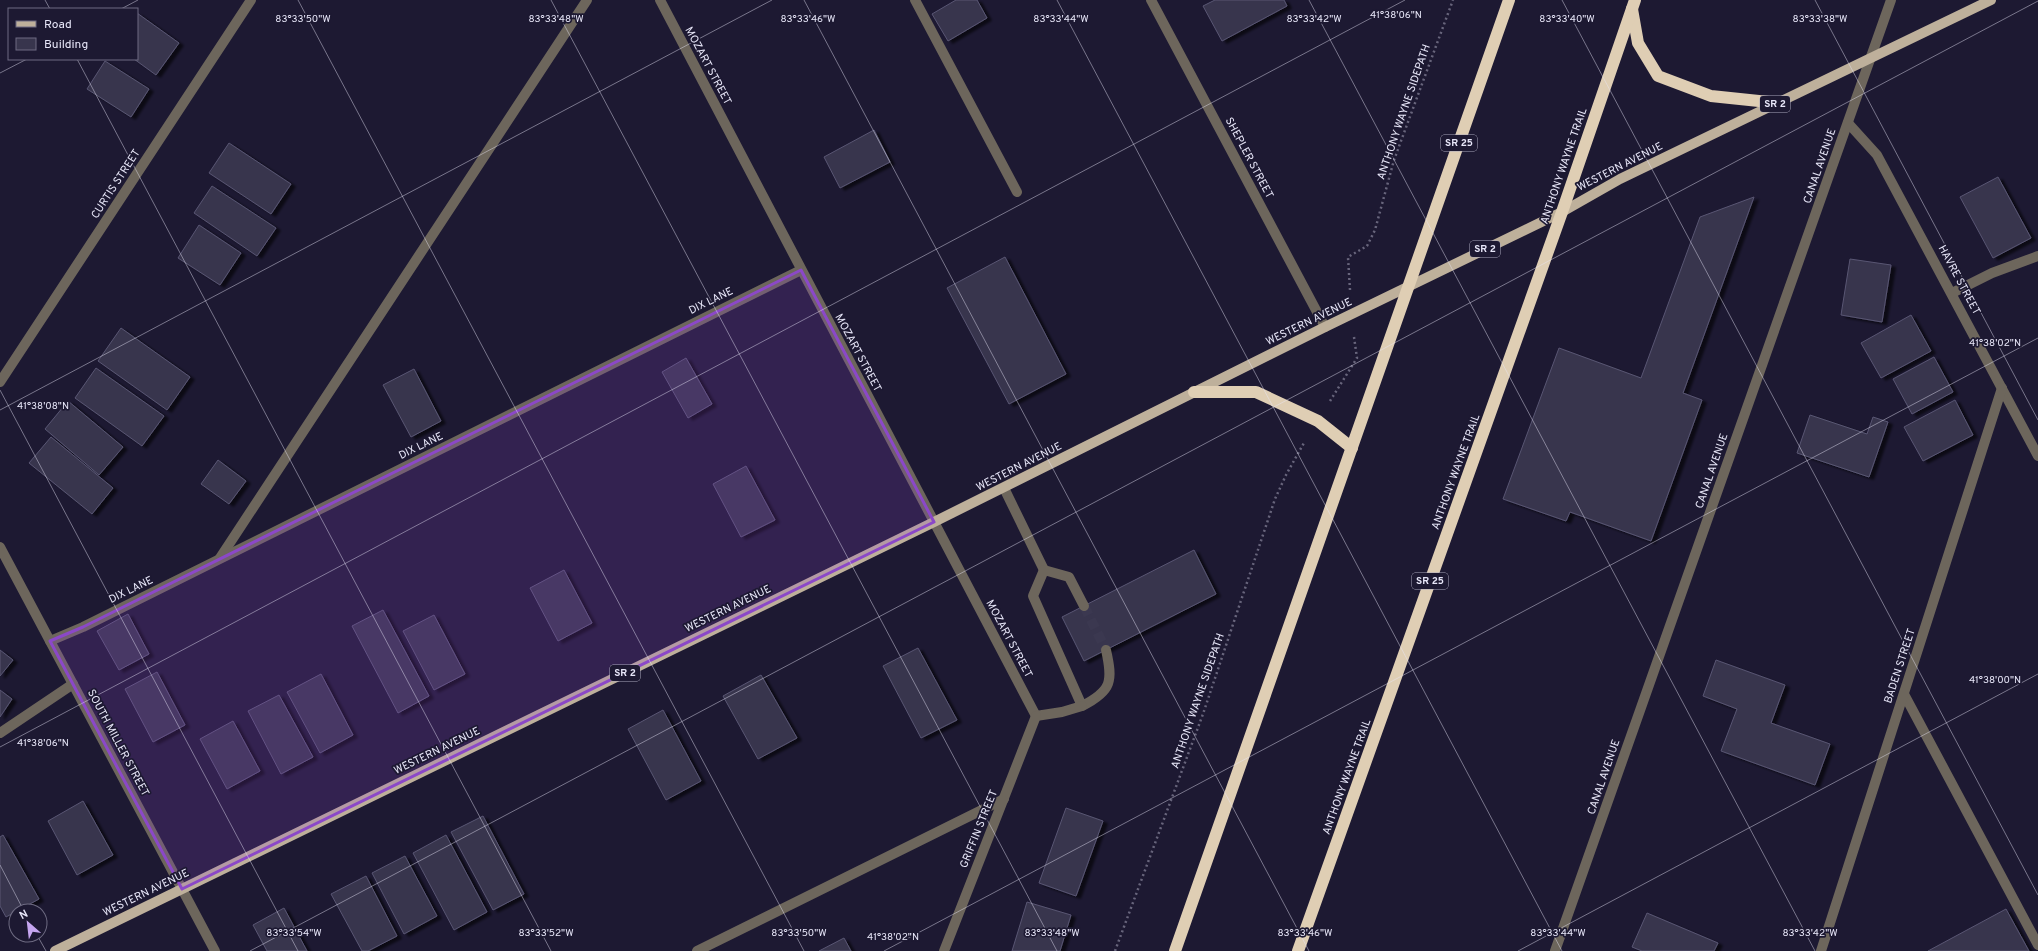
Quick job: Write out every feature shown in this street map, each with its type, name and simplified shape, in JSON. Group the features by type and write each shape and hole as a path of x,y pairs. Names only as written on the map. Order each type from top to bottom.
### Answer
{"highway":[{"name":"SR 25","path":"1175,951 1509,0"},
{"path":"1633,4 1638,43 1658,76 1711,96 1778,103"},
{"name":"ANTHONY WAYNE TRAIL","path":"1298,951 1562,212 1633,4"},
{"path":"1194,392 1256,392 1318,421 1352,448"}],"main road":[{"name":"WESTERN AVENUE","path":"55,951 1004,488 1351,314 1562,212 1620,179 1991,0"}],"street":[{"name":"CURTIS STREET","path":"0,382 251,0"},
{"path":"220,559 587,0"},
{"name":"MOZART STREET","path":"660,0 1036,716"},
{"path":"915,0 1017,192"},
{"name":"SHEPLER STREET","path":"1151,0 1325,327"},
{"name":"CANAL AVENUE","path":"1555,951 1891,0"},
{"name":"HAVRE STREET","path":"1848,123 1877,155 2038,456"},
{"path":"1952,293 1992,272 2038,256"},
{"name":"DIX LANE","path":"50,641 83,628 801,270"},
{"name":"BADEN STREET","path":"1822,951 2002,388"},
{"path":"1004,488 1044,570 1069,577 1084,606"},
{"name":"SOUTH MILLER STREET","path":"0,547 215,951"},
{"path":"1044,570 1033,596 1082,706"},
{"path":"1036,716 1062,712 1082,706 1098,698 1106,689 1111,673 1106,650"},
{"path":"0,734 73,684"},
{"path":"1904,694 2038,946"},
{"name":"GRIFFIN STREET","path":"944,951 1036,716"},
{"path":"697,951 1004,799"}],"path":[{"name":"ANTHONY WAYNE SIDEPATH","path":"1115,951 1203,714 1275,498 1295,458 1358,358 1351,314 1348,257 1367,246 1374,230 1394,160 1453,0"}],"highlighted area":[{"path":"801,270 934,522 182,889 50,641 83,627"}],"building":[{"path":"956,0 977,0 987,18 948,41 932,14"},
{"path":"1215,0 1284,0 1287,6 1222,41 1203,6"},
{"path":"138,14 179,43 156,75 135,60 138,60"},
{"path":"105,61 149,89 131,117 87,89"},
{"path":"874,130 890,162 840,188 824,157"},
{"path":"229,143 291,184 271,214 209,173"},
{"path":"1998,177 2031,238 1993,258 1960,197"},
{"path":"212,186 276,228 257,256 194,213"},
{"path":"1754,197 1683,393 1702,400 1651,541 1570,512 1566,521 1503,499 1559,348 1641,378 1700,217"},
{"path":"199,225 241,253 220,285 178,258"},
{"path":"1005,257 1066,374 1009,404 947,288"},
{"path":"1850,259 1891,265 1882,322 1841,315"},
{"path":"1911,315 1931,351 1881,378 1861,343"},
{"path":"121,328 190,377 167,410 98,361"},
{"path":"1934,357 1953,392 1912,414 1893,379"},
{"path":"686,358 712,404 688,418 662,372"},
{"path":"96,368 164,416 142,446 75,398"},
{"path":"414,369 441,421 411,437 383,385"},
{"path":"1955,400 1973,435 1923,461 1904,427"},
{"path":"68,401 123,447 99,475 45,429"},
{"path":"1810,415 1867,434 1873,417 1888,422 1869,477 1797,453"},
{"path":"51,437 113,488 92,514 29,463"},
{"path":"218,460 246,481 229,504 201,484"},
{"path":"746,466 775,520 741,537 713,484"},
{"path":"1194,550 1216,594 1084,661 1062,617"},
{"path":"564,570 592,623 558,641 530,588"},
{"path":"383,610 429,696 398,713 352,626"},
{"path":"128,614 149,654 119,670 97,631"},
{"path":"434,615 465,674 434,690 403,631"},
{"path":"918,648 957,720 921,738 883,666"},
{"path":"0,650 13,660 0,676"},
{"path":"1716,660 1785,685 1771,723 1830,744 1815,785 1721,751 1737,709 1703,696"},
{"path":"157,672 185,725 153,742 125,689"},
{"path":"321,674 353,735 320,753 287,692"},
{"path":"761,675 797,738 758,759 723,696"},
{"path":"0,690 12,699 0,717"},
{"path":"279,695 313,757 281,774 248,711"},
{"path":"663,710 701,781 666,800 628,729"},
{"path":"233,721 260,771 227,789 200,739"},
{"path":"83,801 113,855 77,875 48,821"},
{"path":"1066,808 1103,821 1076,896 1039,883"},
{"path":"483,816 524,894 493,910 451,832"},
{"path":"3,835 39,899 32,903 8,903 8,916 6,917 0,906 0,837"},
{"path":"446,835 487,912 454,930 413,853"},
{"path":"405,856 437,916 404,934 372,873"},
{"path":"366,876 397,936 368,951 362,951 331,894"},
{"path":"1027,902 1071,915 1060,951 1012,951"},
{"path":"284,908 307,951 267,951 253,925"},
{"path":"2006,909 2029,951 1928,951"},
{"path":"1647,913 1718,943 1714,951 1642,951 1632,947"},
{"path":"844,938 851,951 819,951"}],"tunnel":[{"path":"1084,606 1106,650"}]}
